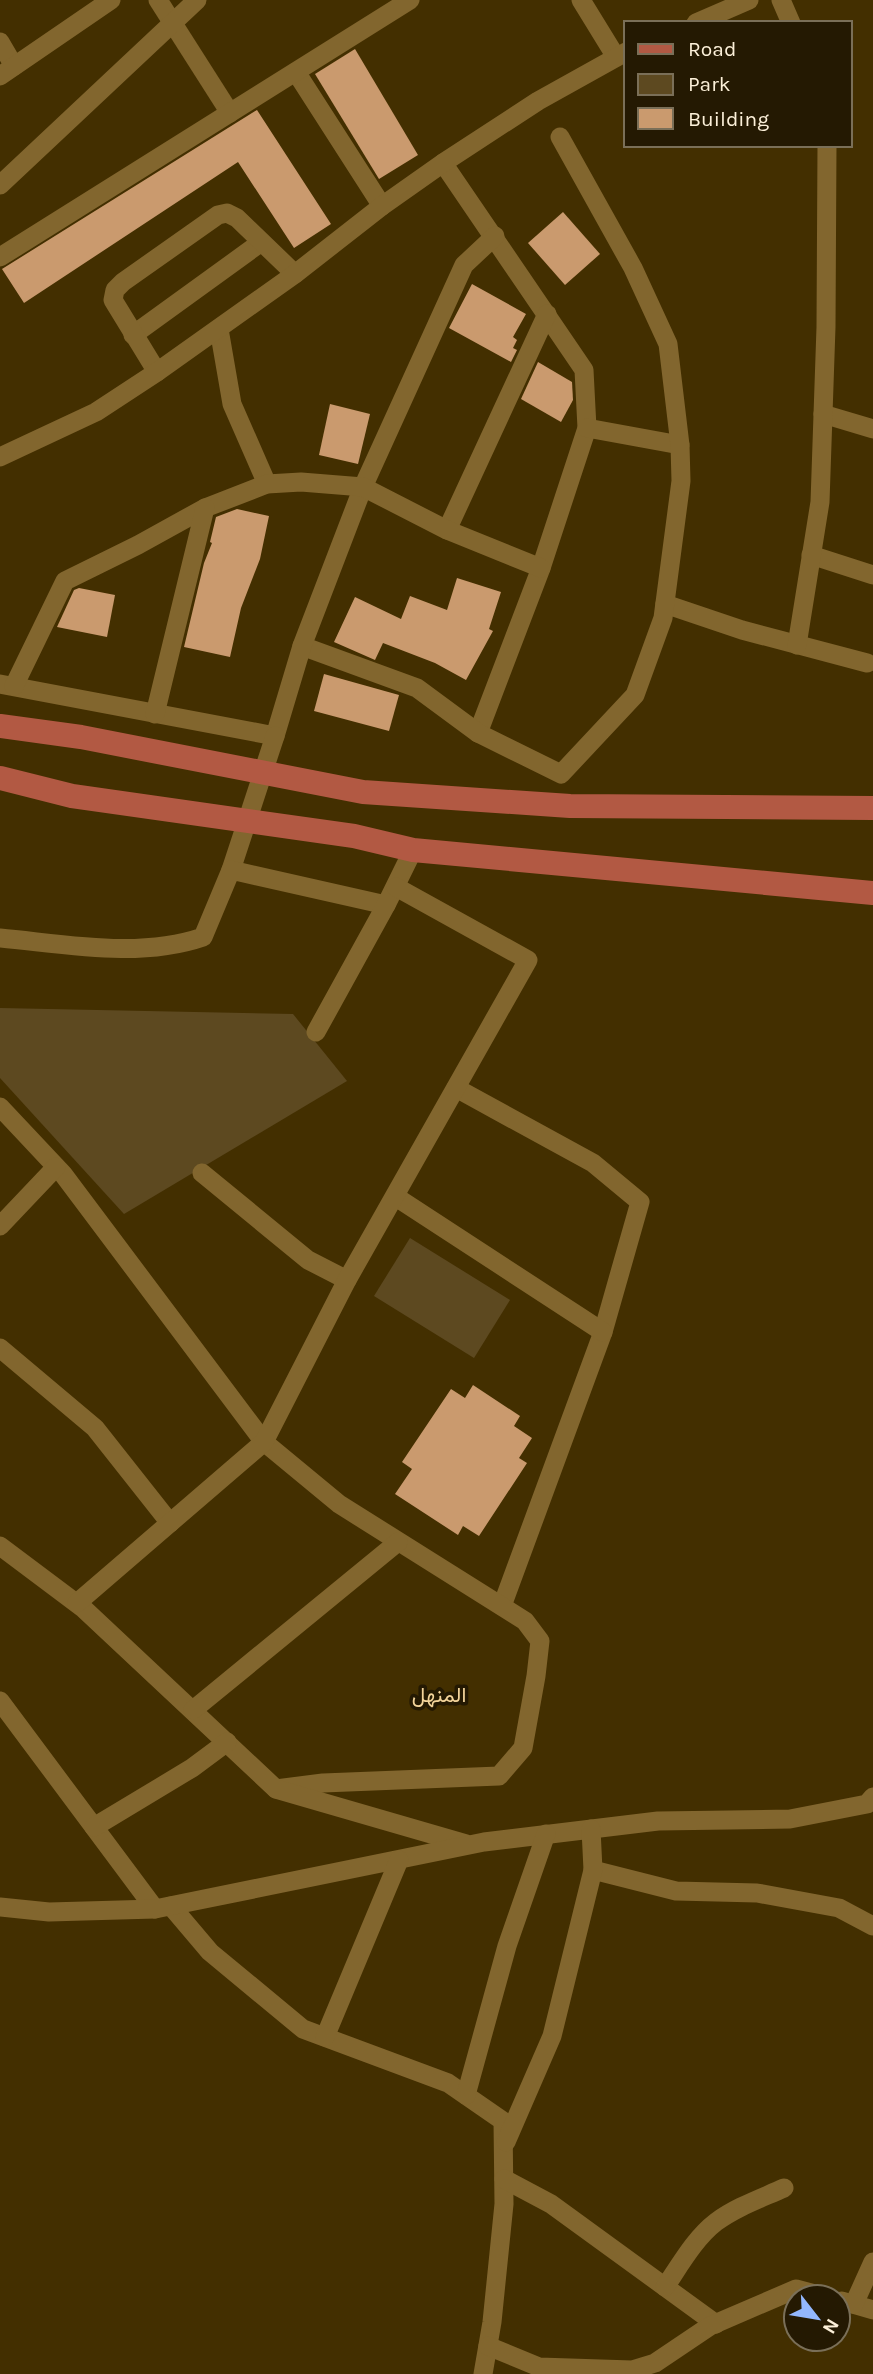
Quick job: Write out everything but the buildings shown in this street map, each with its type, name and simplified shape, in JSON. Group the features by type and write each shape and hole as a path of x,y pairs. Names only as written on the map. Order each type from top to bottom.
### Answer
{"main road":[{"path":"0,726 81,737 363,792 570,806 872,808"},
{"path":"0,778 72,796 354,836 413,850 873,893"},
{"path":"828,890 873,883"}],"street":[{"path":"0,42 7,71 111,0"},
{"path":"158,0 230,113"},
{"path":"0,185 197,0"},
{"path":"0,257 410,0"},
{"path":"0,457 96,412 219,329 443,163 538,101 621,55 581,0"},
{"path":"701,21 749,0"},
{"path":"781,0 790,21"},
{"path":"296,72 382,206"},
{"path":"302,646 417,688 478,733 561,775 635,695 663,618 681,481 680,445 668,344 633,268 560,137"},
{"path":"797,645 820,502 827,147"},
{"path":"443,163 584,370 587,428 541,568 478,733"},
{"path":"157,372 113,300 115,290 123,282 218,215 228,213 237,218 295,274"},
{"path":"0,938 87,948 183,944 203,937 231,870 302,646 363,487 464,265 495,236"},
{"path":"133,335 260,243"},
{"path":"447,530 547,314"},
{"path":"219,329 232,404 267,484"},
{"path":"823,414 873,429"},
{"path":"587,428 680,445"},
{"path":"275,736 7,685 65,581 205,508 267,484 301,482 363,487 447,530 541,568"},
{"path":"155,714 205,508"},
{"path":"811,555 873,575"},
{"path":"665,604 742,631 867,663"},
{"path":"316,1032 396,887 413,850"},
{"path":"231,870 386,905"},
{"path":"77,1603 264,1442 347,1280 528,960 396,887"},
{"path":"456,1088 593,1163 640,1202 603,1332 502,1606"},
{"path":"0,1107 56,1167 264,1442 339,1504 525,1621 540,1642 523,1748 499,1776 323,1783 276,1789"},
{"path":"0,1226 56,1167"},
{"path":"202,1172 308,1260 347,1280"},
{"path":"396,1197 603,1332"},
{"path":"0,1348 95,1428 170,1523"},
{"path":"193,1710 398,1542"},
{"path":"0,1546 77,1603 276,1789 470,1845"},
{"path":"0,1701 94,1827 163,1907 210,1952 303,2029 449,2083 503,2121 503,2217 483,2374"},
{"path":"94,1827 192,1768 227,1742"},
{"path":"0,1907 48,1912 163,1907 470,1845 658,1821 790,1819 867,1804 873,1797"},
{"path":"503,2147 552,2036 593,1870 591,1829"},
{"path":"466,2095 508,1946 546,1835"},
{"path":"325,2037 399,1860"},
{"path":"593,1870 676,1891 757,1892 839,1908 873,1926"},
{"path":"504,2179 551,2204 716,2324"},
{"path":"665,2287 699,2239 714,2224 730,2213 784,2188"},
{"path":"852,2293 873,2262"},
{"path":"488,2346 540,2367 632,2370 655,2363 716,2324 782,2295"},
{"path":"852,2304 873,2310"},
{"path":"646,2365 672,2374"}],"green space":[{"path":"0,1008 293,1014 347,1081 124,1214 0,1078"},
{"path":"410,1238 510,1300 474,1358 374,1296"}],"district":[{"name":"المنهل","path":"439,1695"}]}
